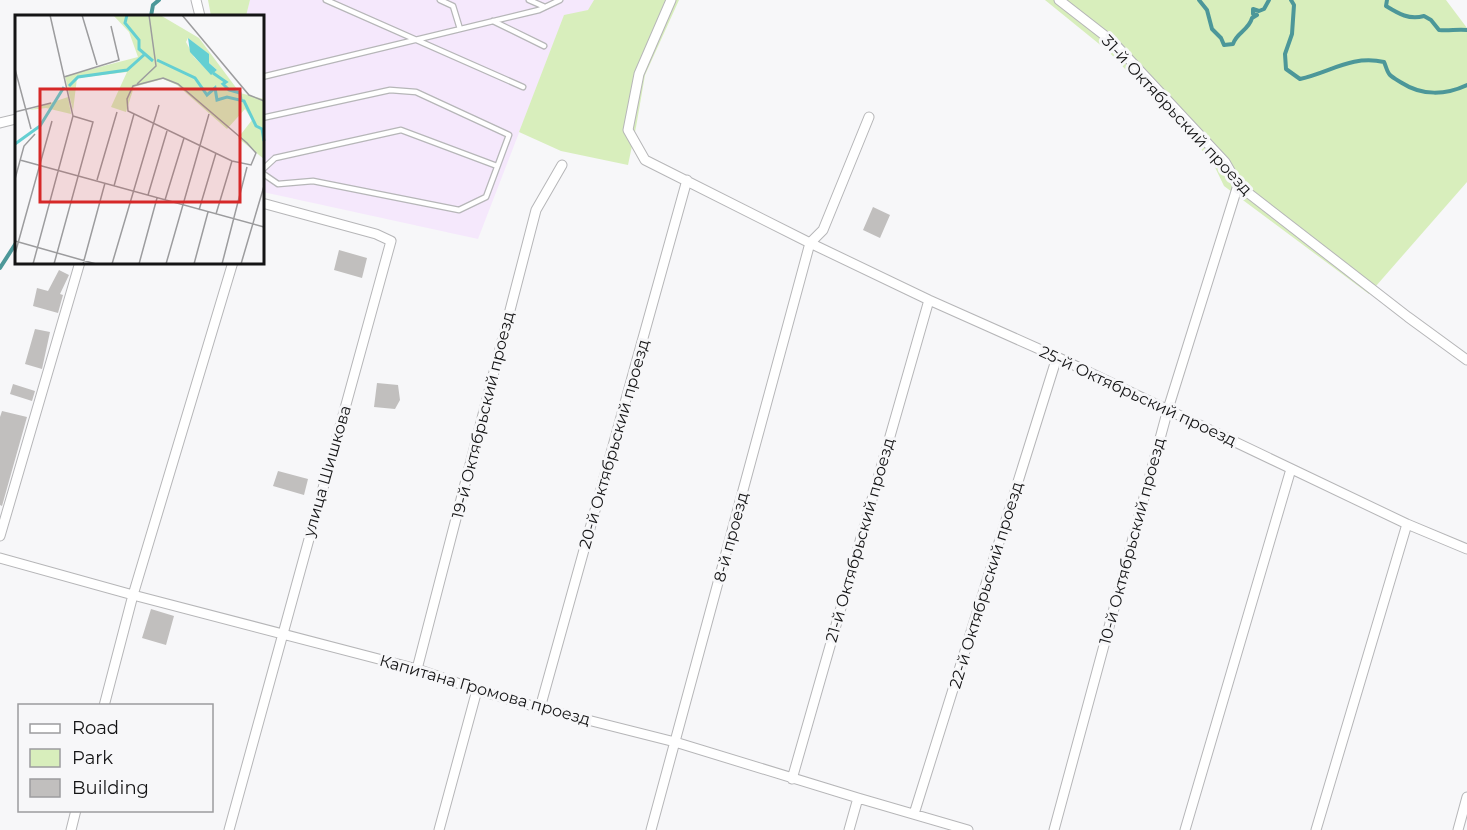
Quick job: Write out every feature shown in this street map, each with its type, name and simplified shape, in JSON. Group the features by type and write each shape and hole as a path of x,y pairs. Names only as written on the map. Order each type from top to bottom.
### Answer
{"street":[{"path":"196,0 200,15"},
{"name":"25-й Октябрьский проезд","path":"671,0 639,74 628,130 645,160 929,300 1168,409 1407,524 1467,549"},
{"name":"31-й Октябрьский проезд","path":"1059,0 1113,42 1225,162 1238,185 1467,360"},
{"path":"810,243 823,230 869,117"},
{"path":"0,123 15,119"},
{"name":"19-й Октябрьский проезд","path":"417,669 536,210 562,165"},
{"name":"20-й Октябрьский проезд","path":"540,708 687,180"},
{"name":"10-й Октябрьский проезд","path":"1054,830 1168,409 1238,185"},
{"name":"улица Шишкова","path":"229,830 391,241 376,234 264,204"},
{"name":"8-й проезд","path":"651,830 810,243"},
{"path":"0,536 79,264"},
{"path":"104,704 134,595 232,264"},
{"name":"21-й Октябрьский проезд","path":"792,778 929,300"},
{"name":"22-й Октябрьский проезд","path":"915,814 1057,357"},
{"path":"1185,830 1291,469"},
{"path":"1316,830 1407,524"},
{"name":"Капитана Громова проезд","path":"0,558 417,669 477,690 675,742 968,830"},
{"path":"439,830 477,690"},
{"path":"1458,830 1467,797"},
{"path":"849,830 858,798"},
{"path":"71,830 76,812"}],"lane":[{"path":"326,0 523,87"},
{"path":"440,0 453,6 460,29"},
{"path":"529,0 545,7"},
{"path":"264,77 538,10 560,0"},
{"path":"493,21 544,46"},
{"path":"264,118 390,90 416,92 509,135 486,197 459,210 313,181 278,184 264,173"},
{"path":"264,169 275,158 401,130 497,166"}],"shaded area":[{"path":"250,0 594,0 589,10 564,16 478,239 264,192 264,15 246,15"}],"green space":[{"path":"208,0 250,0 246,15 211,15"},
{"path":"594,0 679,0 645,75 628,165 561,151 519,132 564,15 588,10"},
{"path":"1045,0 1446,0 1467,28 1467,182 1369,294 1224,186 1212,161 1109,52"}],"building":[{"path":"873,207 890,215 880,238 863,230"},
{"path":"339,250 367,258 362,278 334,270"},
{"path":"59,270 69,275 60,294 63,295 58,313 33,306 37,288 48,291"},
{"path":"35,329 50,332 42,369 25,364"},
{"path":"377,383 398,385 400,400 395,409 374,407"},
{"path":"13,384 35,391 32,401 10,394"},
{"path":"2,411 27,417 2,506 0,505 0,417"},
{"path":"278,471 308,479 304,495 273,486"},
{"path":"151,609 174,616 166,645 142,638"}],"waterway":[{"path":"151,15 153,5 159,0"},
{"path":"1199,0 1207,10 1212,29 1224,45 1233,44 1252,18 1257,15 1253,14 1253,9 1259,11 1264,9 1269,0"},
{"path":"1291,0 1294,5 1292,34 1285,54 1286,69 1300,79 1351,62 1372,60 1384,62 1391,76 1418,90 1434,93 1451,91 1467,85"},
{"path":"1387,0 1386,6 1391,9 1409,17 1424,16 1431,20 1439,30 1467,30"},
{"path":"0,268 15,245"}]}
